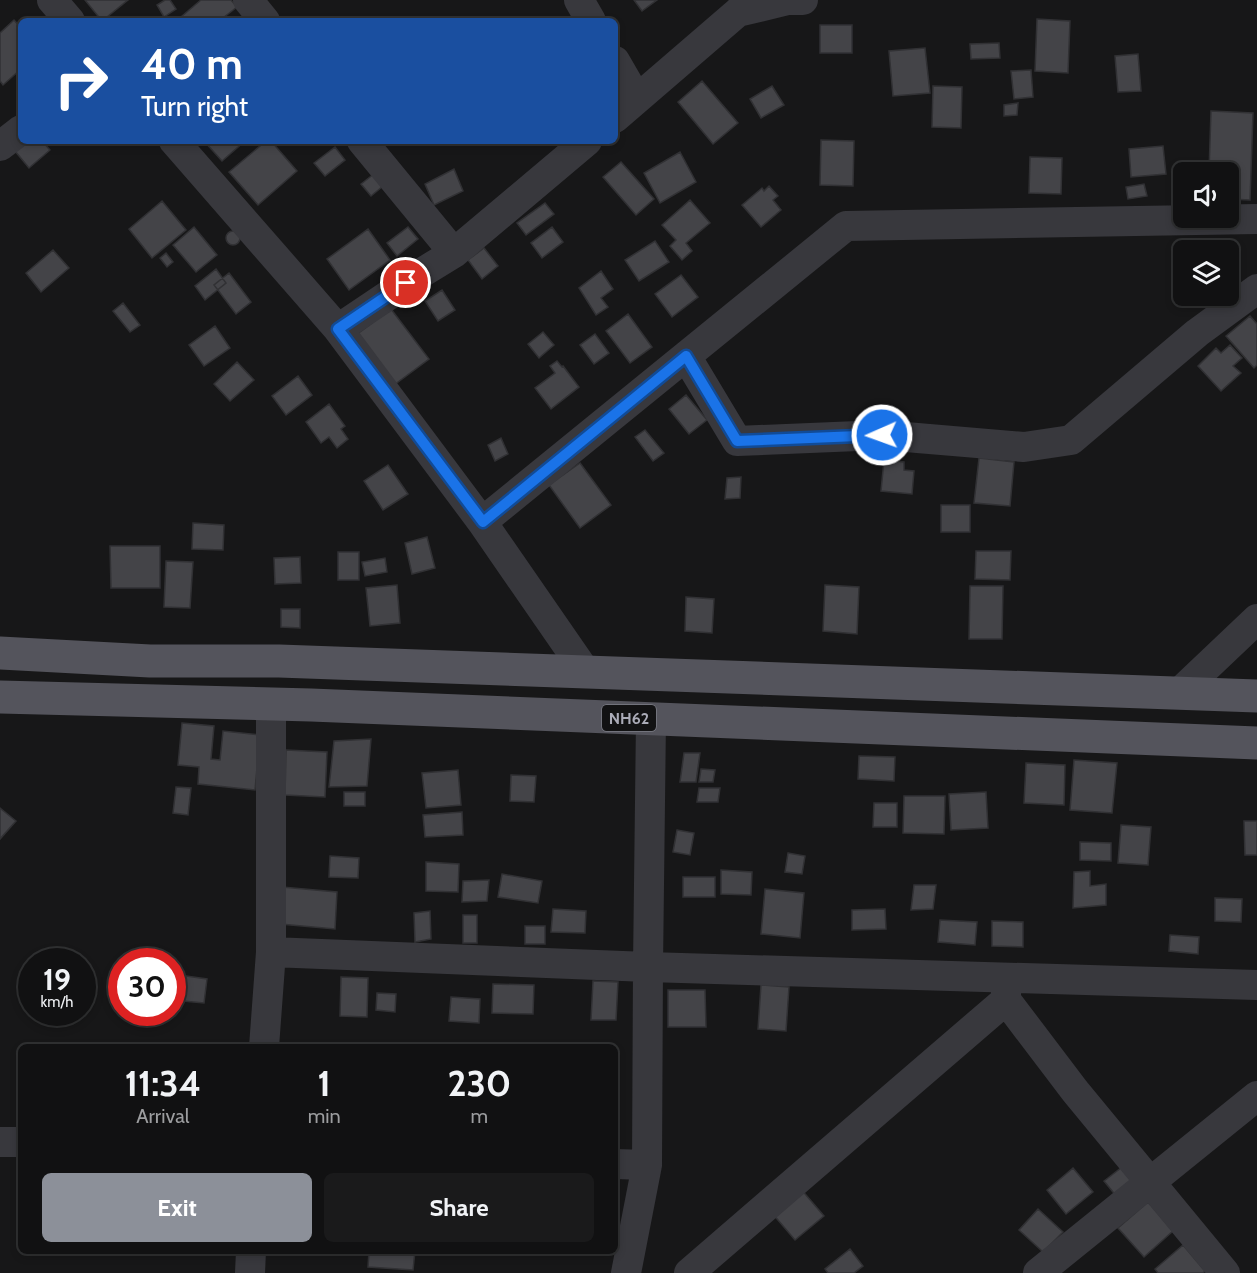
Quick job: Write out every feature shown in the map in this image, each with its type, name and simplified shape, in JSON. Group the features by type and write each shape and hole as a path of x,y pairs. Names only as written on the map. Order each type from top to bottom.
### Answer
{"main road":[{"path":"0,653 150,661 279,661 1257,696"},
{"name":"NH62","path":"0,697 271,704 1257,743"}],"street":[{"path":"52,0 67,18"},
{"path":"248,0 263,18"},
{"path":"579,0 589,18"},
{"path":"618,74 626,108 738,12 771,2 803,0"},
{"path":"0,146 18,132"},
{"path":"177,144 338,329 483,522 585,671"},
{"path":"364,144 453,253"},
{"path":"338,329 453,253 583,144"},
{"path":"483,522 846,226 1257,219"},
{"path":"686,356 737,441 882,435 1024,447 1071,440 1197,333 1257,289"},
{"path":"1179,693 1257,619"},
{"path":"264,1044 271,952 271,704"},
{"path":"626,1273 647,1166 651,719"},
{"path":"271,952 648,967 1006,989 1257,985"},
{"path":"1006,989 1075,1091 1225,1273"},
{"path":"689,1273 1006,989"},
{"path":"1038,1273 1257,1096"},
{"path":"0,1142 18,1142"},
{"path":"618,1164 647,1166"},
{"path":"250,1273 251,1254"}],"building":[{"path":"85,0 128,0 106,18 100,18"},
{"path":"170,0 176,9 164,17 157,5"},
{"path":"201,0 231,0 237,7 223,18 184,18 182,16"},
{"path":"634,0 657,0 642,11"},
{"path":"1037,19 1070,21 1068,73 1035,71"},
{"path":"14,20 18,25 18,72 3,85 0,81 0,33"},
{"path":"820,25 852,25 852,53 820,53"},
{"path":"999,43 1000,58 971,59 970,44"},
{"path":"925,48 930,93 893,96 889,51"},
{"path":"1138,54 1141,91 1118,92 1115,56"},
{"path":"1031,70 1033,97 1014,99 1011,71"},
{"path":"702,81 738,123 713,144 678,102"},
{"path":"772,86 784,105 761,118 750,99"},
{"path":"933,86 962,87 961,128 932,127"},
{"path":"1018,103 1017,115 1004,116 1004,105"},
{"path":"1211,111 1253,113 1250,200 1239,200 1239,162 1209,162"},
{"path":"821,140 854,141 853,186 820,185"},
{"path":"23,144 45,144 50,150 29,168 15,151"},
{"path":"207,144 242,144 222,161"},
{"path":"262,144 274,144 297,171 258,205 229,172"},
{"path":"1163,146 1166,174 1131,177 1129,149"},
{"path":"335,147 345,160 325,176 314,163"},
{"path":"680,152 696,182 660,203 644,173"},
{"path":"1030,157 1062,158 1061,194 1029,193"},
{"path":"621,162 654,199 636,215 603,177"},
{"path":"454,169 463,191 434,205 425,184"},
{"path":"379,170 388,182 371,196 361,184"},
{"path":"1144,184 1147,196 1128,199 1126,187"},
{"path":"769,186 778,196 773,200 781,210 761,227 742,205 762,188 764,191"},
{"path":"690,200 710,223 686,243 692,251 682,260 670,246 676,240 662,225"},
{"path":"162,201 186,230 152,258 129,229"},
{"path":"545,203 554,214 526,235 517,223"},
{"path":"194,227 217,255 196,272 173,245"},
{"path":"408,227 418,239 397,256 387,243"},
{"path":"552,227 563,242 542,258 531,243"},
{"path":"368,229 390,260 349,290 327,259"},
{"path":"233,231 238,233 240,238 238,243 233,245 228,243 226,238 228,233"},
{"path":"655,241 669,262 639,281 625,260"},
{"path":"484,248 498,266 482,279 468,260"},
{"path":"53,250 69,268 41,292 26,273"},
{"path":"166,253 173,262 167,267 160,258"},
{"path":"216,269 226,283 205,300 195,286"},
{"path":"601,271 613,289 601,298 608,307 596,315 579,288"},
{"path":"229,273 251,302 236,314 214,285"},
{"path":"681,275 698,297 672,317 655,294"},
{"path":"442,290 455,310 438,321 425,301"},
{"path":"123,303 140,325 130,332 113,311"},
{"path":"391,309 429,359 394,385 356,335"},
{"path":"628,314 652,347 630,363 606,331"},
{"path":"1250,316 1257,324 1257,365 1254,368 1226,336"},
{"path":"215,326 230,348 204,366 189,345"},
{"path":"543,332 554,345 539,358 528,344"},
{"path":"595,334 609,353 594,364 580,345"},
{"path":"1230,345 1242,358 1233,366 1241,373 1221,391 1198,366 1216,348 1221,353"},
{"path":"557,361 579,387 551,409 535,388 555,373 550,366"},
{"path":"237,362 254,380 230,401 214,384"},
{"path":"298,376 312,395 286,415 272,396"},
{"path":"686,395 707,420 689,434 669,409"},
{"path":"329,404 345,426 341,429 348,439 337,448 329,437 321,443 306,422"},
{"path":"645,430 664,453 653,461 635,437"},
{"path":"501,438 508,454 495,461 488,445"},
{"path":"979,458 1014,462 1010,506 974,503"},
{"path":"884,460 904,462 904,470 914,471 912,494 881,491"},
{"path":"580,463 611,505 580,528 549,485"},
{"path":"388,465 408,494 383,510 364,481"},
{"path":"741,477 740,498 725,499 727,478"},
{"path":"941,505 970,505 970,532 941,532"},
{"path":"193,523 224,525 223,550 192,549"},
{"path":"427,537 435,568 412,574 405,543"},
{"path":"110,546 160,546 160,588 111,588"},
{"path":"976,551 1011,551 1010,580 975,579"},
{"path":"338,552 359,552 359,580 338,580"},
{"path":"300,557 301,583 275,584 274,558"},
{"path":"385,558 387,572 365,576 362,562"},
{"path":"166,561 193,562 190,608 164,607"},
{"path":"397,585 400,623 370,626 366,588"},
{"path":"825,585 859,587 857,634 823,631"},
{"path":"970,586 1003,586 1002,639 969,639"},
{"path":"686,597 714,599 712,633 685,631"},
{"path":"281,609 300,609 300,628 281,627"},
{"path":"182,723 214,726 211,759 220,760 223,731 260,735 255,790 198,784 199,767 178,765"},
{"path":"371,739 367,786 329,787 334,741"},
{"path":"286,750 327,752 325,797 285,795"},
{"path":"684,753 700,753 696,782 680,782"},
{"path":"859,756 895,757 894,781 858,779"},
{"path":"1074,760 1117,763 1112,813 1070,810"},
{"path":"1026,763 1065,765 1064,805 1024,803"},
{"path":"701,769 715,770 713,782 699,782"},
{"path":"458,770 461,805 426,808 422,773"},
{"path":"511,775 536,776 534,802 510,801"},
{"path":"176,787 191,788 188,815 173,813"},
{"path":"699,788 720,788 718,802 697,802"},
{"path":"344,792 365,792 365,806 344,806"},
{"path":"986,792 988,828 951,830 949,794"},
{"path":"904,796 945,796 944,834 903,833"},
{"path":"874,803 897,803 897,827 873,827"},
{"path":"0,808 16,821 0,839"},
{"path":"462,812 463,835 425,837 423,815"},
{"path":"1244,821 1257,821 1257,855 1245,855"},
{"path":"1121,825 1151,827 1148,865 1118,863"},
{"path":"677,830 694,833 690,855 673,852"},
{"path":"1080,842 1111,843 1111,861 1080,860"},
{"path":"788,853 805,856 802,874 785,872"},
{"path":"330,856 359,858 358,878 329,877"},
{"path":"426,862 459,864 458,892 426,891"},
{"path":"721,870 752,872 751,895 721,894"},
{"path":"1090,871 1090,886 1106,884 1106,905 1073,908 1074,872"},
{"path":"502,874 542,881 538,903 498,897"},
{"path":"683,877 715,877 715,897 683,897"},
{"path":"489,880 487,901 462,902 463,881"},
{"path":"914,885 936,885 933,909 911,910"},
{"path":"282,887 337,892 335,929 280,924"},
{"path":"765,889 804,893 800,938 761,934"},
{"path":"1215,898 1242,899 1241,922 1215,921"},
{"path":"553,909 586,911 585,933 551,932"},
{"path":"885,909 886,929 852,930 852,910"},
{"path":"430,911 431,939 415,942 414,913"},
{"path":"463,915 477,915 477,943 463,943"},
{"path":"940,920 977,922 975,945 938,942"},
{"path":"992,921 1023,922 1023,947 992,946"},
{"path":"525,926 545,926 545,944 525,944"},
{"path":"1170,935 1199,937 1198,954 1169,951"},
{"path":"186,976 207,979 204,1003 186,1001"},
{"path":"341,977 368,978 367,1017 340,1016"},
{"path":"593,981 618,982 616,1020 591,1020"},
{"path":"493,984 534,985 533,1014 492,1013"},
{"path":"761,985 789,987 786,1031 758,1029"},
{"path":"668,990 705,990 706,1027 668,1027"},
{"path":"377,993 396,994 395,1012 376,1010"},
{"path":"451,997 480,999 479,1023 449,1021"},
{"path":"1126,1164 1139,1179 1117,1197 1104,1181"},
{"path":"1073,1168 1093,1192 1066,1214 1047,1190"},
{"path":"800,1188 824,1216 795,1240 772,1213"},
{"path":"1148,1202 1173,1231 1144,1257 1118,1228"},
{"path":"1038,1209 1063,1232 1043,1252 1019,1230"},
{"path":"1183,1245 1205,1271 1203,1273 1158,1273 1155,1269"},
{"path":"850,1249 863,1266 854,1273 828,1273 825,1269"},
{"path":"369,1254 415,1254 413,1270 368,1267"}],"route":[{"path":"406,283 338,329 483,522 686,356 737,441 882,435"}]}
